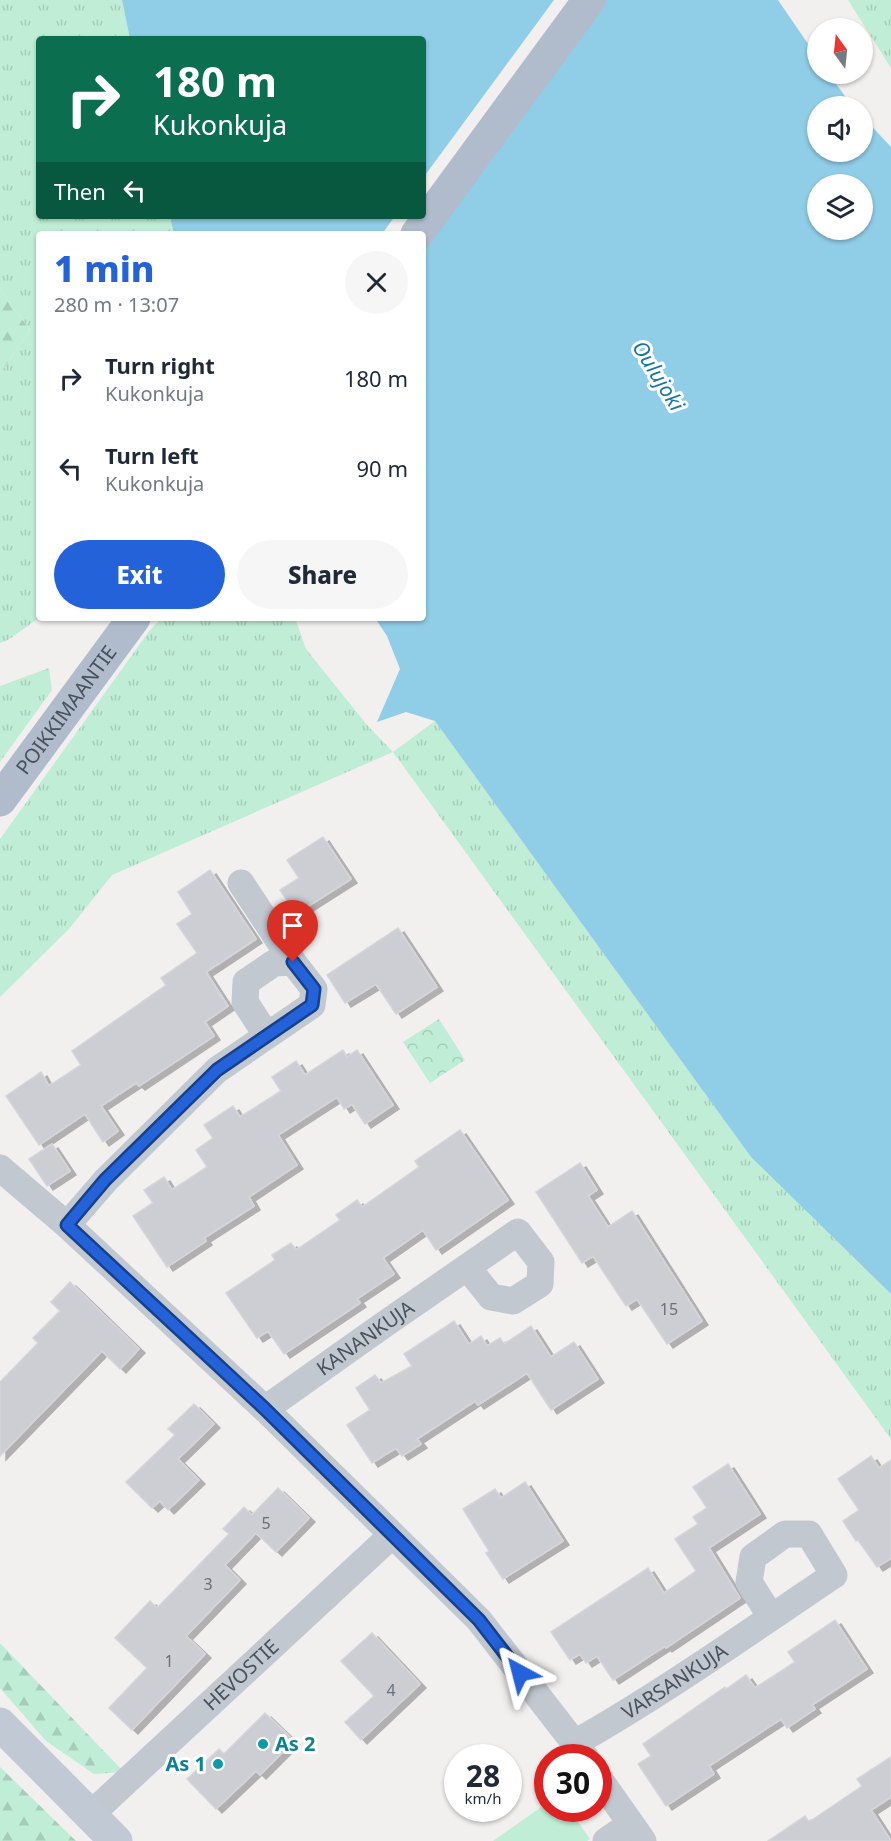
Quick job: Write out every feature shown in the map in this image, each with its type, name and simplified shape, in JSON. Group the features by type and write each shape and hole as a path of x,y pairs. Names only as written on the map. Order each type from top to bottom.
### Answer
{"main road":[{"path":"419,231 589,0"},
{"name":"POIKKIMAANTIE","path":"0,800 132,621"},
{"path":"0,1724 116,1841"}],"street":[{"path":"67,1225 105,1180 217,1070 312,1005 314,989 293,962 241,883"},
{"path":"267,1036 245,1002 246,982 274,963 293,962"},
{"path":"0,1168 67,1225 265,1409 391,1536 479,1620 575,1744"},
{"name":"KANANKUJA","path":"265,1409 467,1267"},
{"name":"HEVOSTIE","path":"90,1815 391,1536"},
{"name":"VARSANKUJA","path":"589,1744 631,1711 771,1617"},
{"path":"606,1841 637,1832 612,1797"}],"green space":[{"path":"0,0 122,0 129,36 36,36 36,219 171,219 173,231 36,231 36,620 0,643 0,374 30,330 0,290"},
{"path":"848,0 891,0 891,68 873,40 873,18 859,18"},
{"path":"0,290 30,330 0,374"},
{"path":"159,621 296,621 306,649 367,725 393,752 112,875 69,929 0,997 0,839 150,630"},
{"path":"49,668 52,690 0,762 0,686"},
{"path":"435,721 751,1157 891,1294 891,1439 393,752"},
{"path":"439,1019 465,1060 430,1083 403,1042"},
{"path":"0,1643 124,1772 94,1774 46,1741 0,1688"},
{"path":"0,1767 76,1841 0,1841"},
{"path":"534,1812 534,1822 578,1822 590,1839 587,1841 493,1841"}],"water":[{"name":"Oulujoki","path":"122,0 778,0 807,42 807,84 836,84 845,96 807,96 807,162 873,162 873,128 891,147 891,1294 751,1157 435,721 406,712 377,722 400,669 387,636 377,621 426,621 426,231 173,231 171,219 426,219 426,36 129,36"}],"pier":[{"path":"554,0 589,0 419,231 384,231 393,219 426,219 426,174"}],"building":[{"path":"323,837 351,879 296,914 280,890 299,878 287,860"},
{"path":"210,870 256,939 206,972 228,1006 205,1022 214,1036 139,1086 136,1083 101,1106 118,1131 103,1142 85,1114 39,1145 6,1096 41,1072 49,1086 81,1065 72,1051 166,985 161,978 197,953 177,924 192,914 178,892"},
{"path":"398,928 437,987 396,1014 376,984 345,1003 327,975"},
{"path":"343,1050 347,1057 357,1050 393,1105 365,1124 352,1104 344,1109 337,1097 278,1135 297,1165 249,1197 254,1206 204,1238 206,1241 167,1267 133,1216 153,1203 144,1190 164,1177 172,1190 207,1167 196,1150 213,1138 204,1125 233,1106 240,1117 281,1091 272,1077 296,1061 305,1075"},
{"path":"460,1130 508,1200 436,1250 423,1230 383,1258 394,1274 357,1299 360,1303 284,1354 268,1331 257,1338 226,1293 275,1260 272,1255 291,1243 296,1250 340,1220 336,1215 357,1200 362,1207 419,1167 415,1161"},
{"path":"52,1144 70,1171 47,1186 29,1159"},
{"path":"580,1163 597,1190 588,1196 608,1227 632,1211 702,1321 667,1344 637,1299 626,1306 593,1256 582,1263 536,1192"},
{"path":"70,1282 139,1349 120,1369 102,1351 0,1456 0,1382 38,1343 33,1338 60,1311 51,1302"},
{"path":"454,1321 469,1344 481,1336 487,1346 500,1338 504,1344 531,1326 551,1357 574,1342 598,1379 551,1410 527,1373 478,1405 475,1401 417,1439 421,1444 402,1456 396,1448 372,1463 347,1425 370,1410 356,1388 375,1375 381,1383 412,1366 404,1354"},
{"path":"194,1404 214,1424 178,1459 199,1480 168,1510 160,1501 152,1508 126,1482 175,1435 168,1429"},
{"path":"871,1456 879,1468 891,1460 891,1558 877,1567 843,1521 859,1510 838,1479"},
{"path":"728,1464 760,1514 709,1548 740,1598 666,1648 665,1646 613,1680 597,1656 586,1663 580,1654 570,1660 551,1632 648,1568 664,1593 696,1571 675,1539 698,1524 693,1517 707,1508 693,1487"},
{"path":"525,1482 563,1541 503,1579 486,1553 489,1551 463,1509 495,1489 501,1498"},
{"path":"278,1488 309,1518 276,1552 256,1533 225,1565 240,1580 186,1636 205,1654 132,1730 109,1708 147,1668 115,1638 150,1601 157,1608 229,1534 223,1529 244,1507 252,1515"},
{"path":"835,1620 867,1669 812,1705 815,1709 787,1728 781,1719 709,1766 714,1774 666,1806 638,1764 651,1756 643,1744 746,1675 755,1688 795,1662 788,1652"},
{"path":"372,1633 420,1684 361,1740 345,1722 374,1696 341,1661"},
{"path":"265,1713 294,1741 260,1775 256,1771 216,1809 187,1779 219,1749 224,1754"},
{"path":"891,1757 891,1797 871,1810 891,1841 768,1841 805,1816 809,1822 862,1786 857,1779"}],"place":[{"name":"As 2","path":"263,1744"},
{"name":"As 1","path":"218,1764"}],"route":[{"path":"293,962 314,989 312,1005 217,1070 105,1180 67,1225 265,1409 391,1536 479,1620 520,1673"}]}
